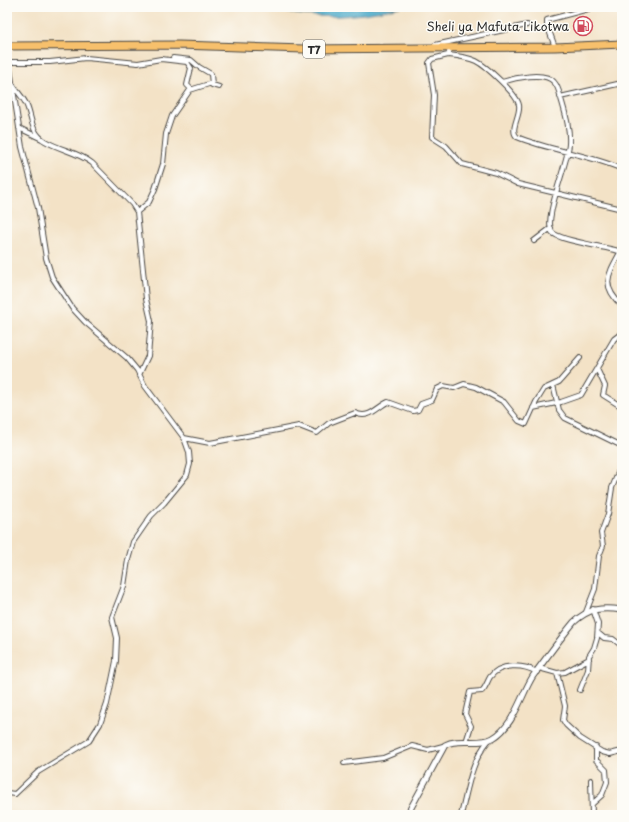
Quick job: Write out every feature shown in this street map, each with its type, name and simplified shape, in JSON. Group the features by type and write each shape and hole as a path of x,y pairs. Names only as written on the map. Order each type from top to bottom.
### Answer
{"highway":[{"name":"T7","path":"7,46 179,45 270,49 555,47 622,44"}],"street":[{"path":"555,47 547,25 547,20 596,7"},
{"path":"427,47 527,25"},
{"path":"448,55 451,47"},
{"path":"622,169 568,151 533,144 515,135 514,129 520,112 519,102 502,82 476,61 448,55 432,59 429,63 433,91 433,138 446,146 462,164 496,173 518,184 556,192 611,208 622,208 622,201"},
{"path":"7,793 15,794 38,772 82,746 88,741 100,724 107,704 116,661 117,638 112,617 124,586 131,547 151,516 187,475 190,464 189,452 184,438 127,358 85,322 56,284 47,263 38,208 19,128 10,69 7,63 50,62 86,58 138,63 169,58 191,60 211,74 212,83 214,86 219,87"},
{"path":"160,59 188,63 191,70 188,85 191,89"},
{"path":"502,82 533,77 549,78 556,86 567,119 569,135 568,151 552,204 551,228 554,234 559,236 621,252 608,278 610,294 622,306"},
{"path":"7,90 11,81"},
{"path":"11,81 26,103 32,126 43,140"},
{"path":"137,212 144,208 152,196 163,164 168,124 177,108 191,89 212,83"},
{"path":"560,97 622,83"},
{"path":"19,128 86,158 132,204 137,212 146,299 151,321 148,356 139,375"},
{"path":"534,241 551,228"},
{"path":"533,408 558,403 581,395 614,339 622,334"},
{"path":"184,438 210,443 298,426 317,433 329,423 355,414 361,416 371,414 388,402 413,411 418,410 421,404 432,400 437,388 443,386 454,388 464,384 476,387 502,400 518,421 525,424 528,421 533,408 544,389 566,376 580,358"},
{"path":"597,370 605,386 603,395 622,407"},
{"path":"553,385 559,410 565,418 622,446"},
{"path":"586,612 596,589 599,556 603,546 601,533 608,514 612,488 622,463"},
{"path":"580,690 588,670 589,658 594,648 598,633 597,621 593,609"},
{"path":"461,815 473,765 479,753 490,740 504,728 538,670 574,622 586,612 593,609 622,610"},
{"path":"598,633 604,638 613,639 622,646"},
{"path":"466,742 470,726 465,714 470,692 482,691 490,678 501,668 524,666 557,673 569,670 589,658"},
{"path":"557,673 565,706 564,722 580,738 606,754 622,751"},
{"path":"344,763 383,758 412,746 428,750 444,746 451,742 490,740"},
{"path":"407,815 444,746"},
{"path":"592,804 602,795 607,782 606,770 596,760 596,747"},
{"path":"591,780 592,815"}],"water":[{"path":"265,7 400,7 349,16 316,16"}],"place":[{"name":"Sheli ya Mafuta Likotwa","path":"583,26"}]}
